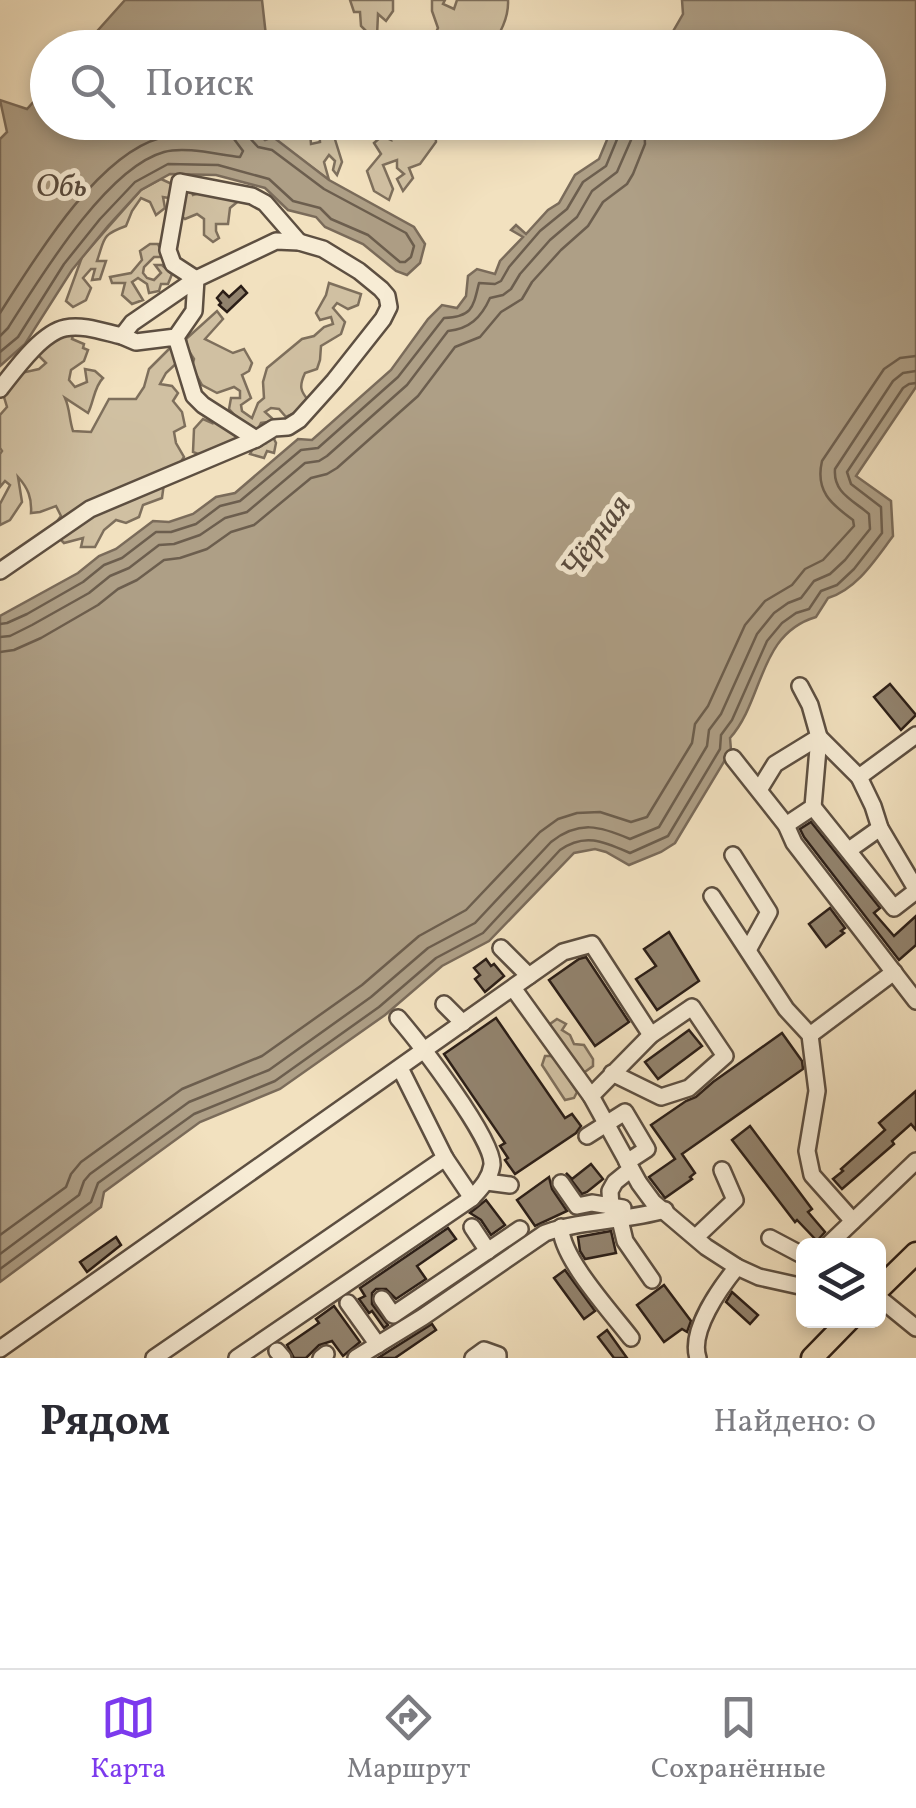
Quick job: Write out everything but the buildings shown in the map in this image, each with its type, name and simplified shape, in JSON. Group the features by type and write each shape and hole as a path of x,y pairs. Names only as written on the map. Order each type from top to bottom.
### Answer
{"main road":[{"path":"886,1286 916,1254"},
{"path":"815,1357 841,1328"}],"lane":[{"path":"196,279 173,264 168,250 180,182 252,196 265,203 299,242"},
{"path":"0,570 90,509 299,420 388,312 386,296 359,271 323,249 276,241 196,279 132,323 122,336"},
{"path":"196,279 194,310 176,338 194,396 256,439"},
{"path":"0,389 24,359 62,328 78,327 136,342 176,338"},
{"path":"800,686 820,738 813,808 894,908 916,890 880,828 859,776 820,738"},
{"path":"859,776 916,736"},
{"path":"760,790 775,764 820,738"},
{"path":"733,758 786,825 794,844 904,977 916,1001"},
{"path":"786,825 813,808"},
{"path":"850,850 880,828"},
{"path":"732,855 769,912 748,950"},
{"path":"712,896 786,1009 810,1035 817,1091 806,1151 812,1175 853,1221"},
{"path":"0,1349 562,952 592,944 651,1035"},
{"path":"501,948 529,976"},
{"path":"810,1035 904,977"},
{"path":"512,988 591,1096 653,1202 737,1267 759,1277 796,1285"},
{"path":"444,1004 463,1024"},
{"path":"591,1096 612,1073 651,1035 692,1008 725,1056 689,1088 661,1097 612,1073"},
{"path":"237,1358 472,1198 487,1182 492,1161 483,1138 426,1050 398,1018"},
{"path":"400,1068 446,1158 472,1198"},
{"path":"587,1136 624,1112 647,1150 610,1191 624,1241 652,1280"},
{"path":"154,1358 446,1158"},
{"path":"836,1238 916,1161"},
{"path":"696,1237 736,1200 722,1170"},
{"path":"487,1182 510,1185"},
{"path":"562,1183 577,1206 592,1203 618,1212"},
{"path":"356,1358 506,1266 544,1233 618,1212 665,1210"},
{"path":"472,1227 488,1251"},
{"path":"561,1227 560,1234 574,1264 631,1338"},
{"path":"382,1299 393,1315 520,1229"},
{"path":"770,1238 796,1252"},
{"path":"698,1358 694,1348 708,1309 737,1267"},
{"path":"886,1301 916,1328"},
{"path":"412,1302 423,1317"},
{"path":"348,1303 378,1344"},
{"path":"473,1358 484,1350 498,1358"}],"shaded area":[{"path":"350,0 393,0 393,11 386,21 378,14 377,30 365,30 360,12 354,12"},
{"path":"432,0 445,0 443,4 454,9 457,0 508,0 500,30 437,30"},
{"path":"276,140 311,140 311,144 335,140 342,162 337,175 333,170 335,161 329,155 324,162 329,180"},
{"path":"436,142 420,164 409,168 413,178 403,191 397,179 404,174 397,168 397,160 383,165 393,189 389,200 374,191 367,171 381,154 374,143"},
{"path":"161,179 172,184 169,198 163,197 165,208 156,215 150,202 141,198 126,226 105,238 97,261 106,261 100,279 92,280 95,269 91,269 83,278 91,288 86,300 73,307 66,301 82,257 141,190"},
{"path":"188,187 193,195 203,192 241,199 230,208 228,224 216,224 219,238 213,242 204,235 204,219 197,214 185,219 180,215"},
{"path":"158,244 164,257 154,257 143,273 154,280 161,273 155,265 162,265 172,274 168,284 149,293 147,284 138,278 132,282 143,300 132,304 122,295 125,283 112,283 110,277 131,273 142,260 140,251"},
{"path":"329,283 361,294 358,305 348,309 337,303 333,308 345,322 341,334 321,346 317,369 305,373 301,388 309,401 303,409 286,417 279,409 265,412 275,421 261,423 258,429 270,431 276,443 274,453 267,451 264,458 250,454 256,443 265,443 229,409 231,398 240,398 240,391 234,387 217,393 202,385 192,367 194,359 186,339 217,311 223,319 205,339 233,353 244,349 252,363 242,375 251,398 241,405 242,411 252,418 264,398 267,368 302,339 333,324 331,317 320,320 316,313"},
{"path":"74,331 72,339 88,350 84,361 71,370 69,380 75,387 87,382 85,369 103,378 88,413 65,398 73,431 91,432 109,399 136,399 149,369 172,346 181,359 160,384 172,386 178,393 173,401 182,412 185,426 174,432 184,457 178,466 52,528 61,516 56,506 31,513 29,493 18,477 22,502 10,520 0,525 0,504 10,485 5,481 0,487 0,415 7,407 4,397 21,373 46,363 38,355 53,338"},
{"path":"211,414 248,437 220,451 211,449 203,456 193,452 194,429 203,419 212,423"},
{"path":"164,483 162,498 143,505 139,517 126,523 116,520 104,530 95,547 81,547 83,538 64,543 58,537 88,512"},
{"path":"557,1019 566,1024 562,1030 574,1044 584,1045 593,1059 593,1066 582,1074 550,1029"},
{"path":"545,1056 558,1062 577,1092 574,1098 565,1100 542,1065"}],"water":[{"path":"125,0 262,0 265,30 98,30"},
{"name":"Чёрная","path":"682,0 916,0 916,387 856,476 891,501 893,536 857,581 828,598 816,617 797,626 772,653 750,705 730,738 731,750 675,843 629,865 595,849 574,853 489,941 442,966 385,1015 280,1089 200,1122 104,1192 101,1207 0,1282 0,616 78,573 153,521 169,522 193,514 216,497 235,493 298,439 312,440 391,370 442,305 457,308 466,296 468,276 477,269 495,274 500,261 523,237 511,230 516,225 526,234 559,203 575,175 599,159 607,140 886,140 886,30 674,30 683,14"},
{"name":"Обь","path":"0,100 27,109 30,106 30,140 277,140 329,180 414,227 425,244 420,263 407,275 396,271 363,244 325,227 316,217 288,210 265,188 216,175 170,174 141,190 108,226 72,270 25,344 0,366 0,139 7,132"}]}
